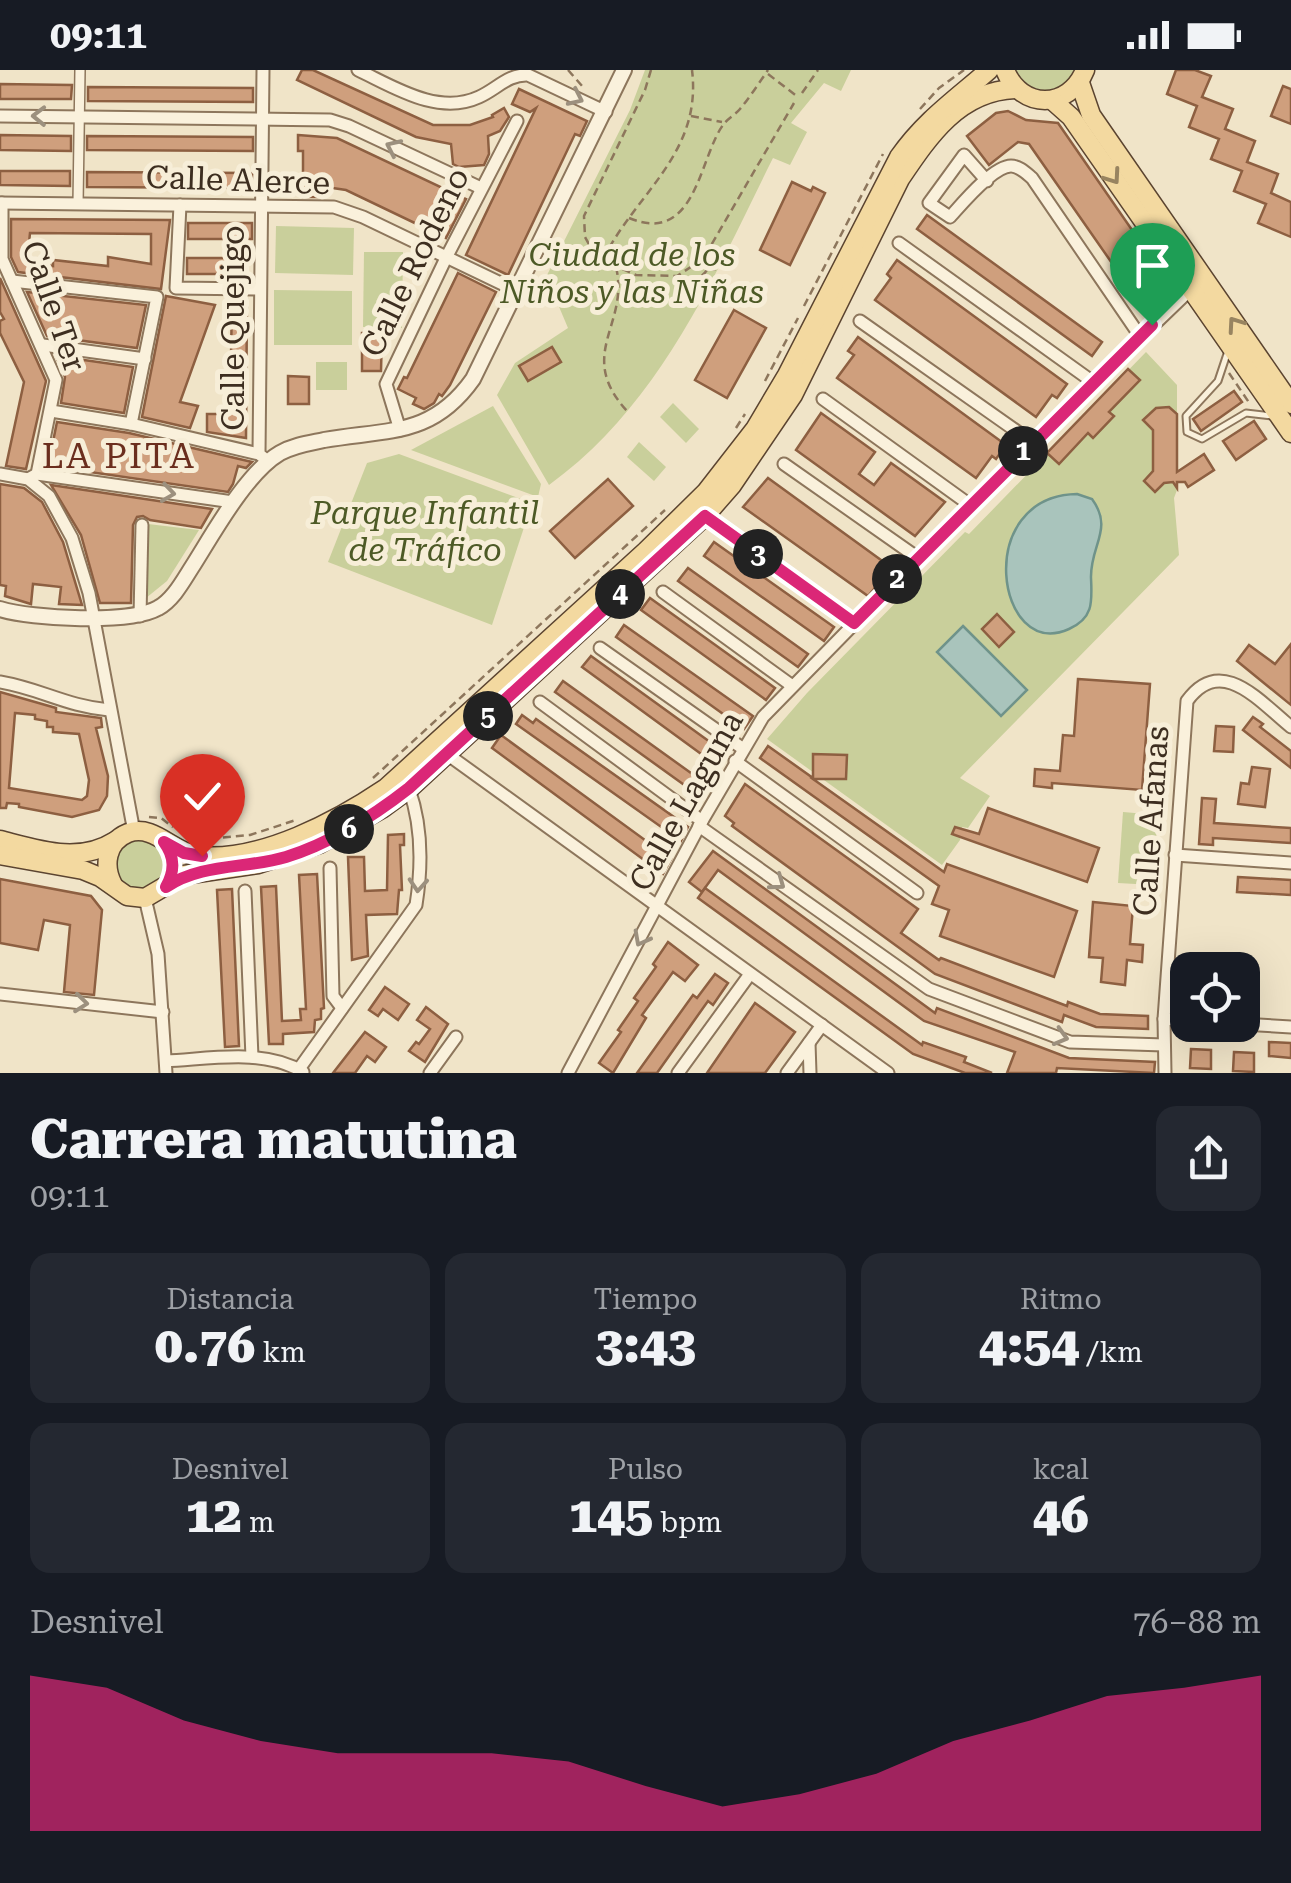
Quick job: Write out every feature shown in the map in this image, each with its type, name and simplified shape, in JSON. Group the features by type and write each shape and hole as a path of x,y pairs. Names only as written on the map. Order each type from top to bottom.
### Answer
{"main road":[{"path":"0,840 71,854 96,852 128,831 170,835 184,853 230,853 271,846 350,812 386,788 646,552 706,492 755,429 787,376 882,187 916,132 989,70"},
{"path":"1005,70 1015,88 1028,98 1053,100 1065,96 1082,76"},
{"path":"1082,76 1083,100 1091,115 1291,404"},
{"path":"0,855 83,870 127,896 146,898 184,874 258,864 319,844 384,808 705,516 758,449 793,395 900,179 920,149 969,100 992,90 1015,88"},
{"path":"1053,100 1071,117 1288,429"},
{"path":"113,885 107,862 109,852 128,831"},
{"path":"166,887 173,860 170,835"}],"street":[{"path":"78,204 80,70"},
{"name":"Calle Quejigo","path":"262,70 260,289 264,458"},
{"path":"358,70 422,99 461,102 476,99 516,74 528,75 606,112"},
{"path":"391,86 399,70"},
{"path":"50,412 131,424 264,458 301,445 400,430 439,416 458,400 473,379 624,70"},
{"path":"0,116 330,120 481,188"},
{"name":"Calle Rodeno","path":"400,430 386,384 517,121"},
{"path":"987,181 964,155 929,202 950,217 970,194 1011,166 1032,178 1140,336"},
{"name":"Calle Alerce","path":"1,203 334,207 363,217 516,292"},
{"name":"Calle Ter","path":"1,203 2,260 56,380 32,477"},
{"path":"180,205 176,288 260,289"},
{"path":"899,243 1093,382"},
{"path":"12,280 157,297 131,424"},
{"name":"Calle Laguna","path":"568,1073 742,748 792,685 1032,442 1191,289"},
{"path":"860,321 1032,442"},
{"path":"43,345 145,360"},
{"path":"823,399 970,505"},
{"path":"0,608 39,616 92,617 140,616 161,607 178,590 264,458"},
{"path":"784,464 918,558"},
{"path":"0,474 233,502"},
{"path":"32,477 72,538 86,580 128,831"},
{"path":"705,516 854,623"},
{"path":"140,616 142,525"},
{"path":"663,592 792,685"},
{"path":"600,648 742,748"},
{"name":"Calle Afanas","path":"1165,1073 1164,1020 1187,701 1198,686 1213,680 1229,681 1291,726"},
{"path":"0,682 30,688 62,703 109,710"},
{"path":"540,702 700,824 929,988 1070,1042 1164,1045"},
{"path":"447,754 888,1073"},
{"path":"735,762 917,893"},
{"path":"146,898 158,954 166,1067 252,1057 280,1061 302,1071 416,905 417,812 409,788"},
{"path":"1176,855 1291,863"},
{"path":"330,868 334,996 342,1008"},
{"path":"245,891 252,1057"},
{"path":"678,1073 750,974"},
{"path":"0,994 162,1012"},
{"path":"1164,1020 1170,1020"},
{"path":"787,1073 822,1025"},
{"path":"1260,1025 1291,1027"},
{"path":"430,1073 456,1037"},
{"path":"809,1043 810,1073"}],"lane":[{"path":"1224,337 1225,368 1186,416 1187,432 1193,438 1206,438 1238,415 1256,412 1274,416 1288,429"}],"path":[{"path":"568,70 586,90"},
{"path":"651,70 645,90 585,209 585,238 602,260 659,278 677,276 691,281 716,269"},
{"path":"598,271 626,217 668,168 690,116 692,70"},
{"path":"626,217 643,224 659,223 680,212 706,169 724,123 741,109 767,71 800,95 818,70"},
{"path":"918,111 939,88 964,70"},
{"path":"677,276 703,259 794,103"},
{"path":"690,116 724,123"},
{"path":"764,383 886,149"},
{"path":"553,262 568,266 584,262 594,254"},
{"path":"616,267 620,297 606,339 604,366 611,392 626,411"},
{"path":"1225,368 1256,412"},
{"path":"736,428 745,414"},
{"path":"366,784 668,508"},
{"path":"128,831 146,817 161,818 170,835"},
{"path":"191,840 250,834 298,819"}],"green space":[{"name":"Ciudad de los Niños y las Niñas","path":"645,70 851,70 841,91 824,83 791,123 807,132 790,165 773,158 706,292 654,377 588,453 549,485 497,395 515,363 568,328 557,302 542,285 630,110"},
{"path":"1015,70 1077,70 1062,87 1045,92 1029,87"},
{"path":"276,226 354,228 353,275 275,273"},
{"path":"364,252 403,252 402,328 363,327"},
{"path":"274,290 352,291 352,345 274,345"},
{"path":"1146,352 1177,385 1174,498 1179,555 960,778 990,796 968,828 962,827 960,840 942,865 767,739 807,693"},
{"path":"316,362 347,362 347,390 316,390"},
{"path":"673,403 699,429 686,443 660,417"},
{"path":"493,406 541,484 538,497 411,450"},
{"path":"639,442 666,467 654,481 627,457"},
{"name":"Parque Infantil de Tráfico","path":"399,454 532,503 492,625 328,562 367,463"},
{"path":"148,524 199,530 167,581 146,598"},
{"path":"1123,812 1158,815 1153,885 1118,883"},
{"path":"141,839 159,847 167,865 159,883 141,891 123,883 115,865 123,847"}],"water":[{"path":"1077,494 1092,499 1101,519 1092,566 1090,608 1077,625 1044,633 1025,622 1012,601 1006,575 1009,546 1021,521 1044,502"},
{"path":"963,626 1027,690 1001,716 937,652"}],"building":[{"path":"302,70 313,70 433,125 470,125 493,117 504,108 509,117 500,131 488,136 489,154 484,165 459,167 453,164 451,144 416,137 297,80"},
{"path":"1176,70 1195,70 1211,76 1202,97 1233,109 1225,129 1255,141 1247,162 1278,174 1271,193 1291,202 1291,237 1258,223 1266,204 1234,191 1242,171 1211,159 1219,139 1189,127 1197,106 1167,94"},
{"path":"0,84 72,85 71,99 0,99"},
{"path":"1283,86 1291,89 1291,124 1271,116"},
{"path":"88,87 253,88 253,102 88,101"},
{"path":"519,89 587,121 580,136 575,134 508,275 466,255 536,108 530,112 512,104"},
{"path":"1008,111 1026,120 1058,123 1159,269 1130,289 1029,144 1018,142 989,165 967,136 996,113"},
{"path":"0,135 71,136 71,151 0,150"},
{"path":"298,135 337,138 466,199 446,238 346,190 319,186 319,197 303,197 303,151 298,151"},
{"path":"87,136 253,137 253,151 87,150"},
{"path":"0,171 70,171 70,186 0,185"},
{"path":"87,172 253,173 252,188 87,187"},
{"path":"792,182 825,193 790,265 760,250"},
{"path":"927,215 1102,342 1092,356 917,229"},
{"path":"11,219 170,220 161,289 18,272 11,257","holes":["30,233 151,234 151,264 108,257 108,266 53,260 53,266 27,262"]},
{"path":"188,223 252,223 252,239 188,239"},
{"path":"187,258 232,258 226,274 187,274"},
{"path":"897,260 1067,384 1057,398 1052,395 1036,417 875,300 891,278 887,274"},
{"path":"458,273 496,292 450,385 424,409 413,404 416,398 398,389"},
{"path":"0,278 46,381 26,469 6,466 24,382 0,333 0,321 4,319 0,312"},
{"path":"27,292 146,305 137,348 47,336"},
{"path":"166,296 215,305 180,402 198,406 190,428 142,417"},
{"path":"232,299 247,299 246,438 207,432 207,414 230,414"},
{"path":"734,310 766,328 727,398 695,380"},
{"path":"362,333 382,333 381,371 362,371"},
{"path":"858,337 1006,445 996,459 992,456 976,478 837,378 854,355 848,351"},
{"path":"552,347 561,362 528,381 519,366"},
{"path":"56,356 133,367 124,413 61,403 65,377"},
{"path":"1128,369 1140,380 1109,412 1114,416 1093,438 1088,433 1059,464 1047,453"},
{"path":"288,376 309,377 309,404 288,404"},
{"path":"1234,391 1242,402 1201,431 1193,419"},
{"path":"1169,407 1177,414 1177,472 1204,454 1214,470 1188,487 1185,482 1177,482 1177,488 1173,482 1164,483 1155,492 1144,481 1153,471 1153,430 1143,420 1156,408"},
{"path":"821,413 875,452 859,474 874,485 891,463 945,502 915,536 796,450"},
{"path":"1254,421 1266,439 1236,460 1223,441"},
{"path":"57,422 129,433 252,462 246,468 238,466 228,492 48,466"},
{"path":"768,478 892,568 868,596 743,507"},
{"path":"608,479 633,506 575,558 550,531"},
{"path":"0,484 24,488 42,502 63,542 82,605 59,604 61,587 33,584 31,604 5,596 6,586 0,585"},
{"path":"51,485 212,509 201,528 137,517 133,525 131,603 100,603 81,535"},
{"path":"714,542 834,627 824,641 704,556"},
{"path":"688,568 808,654 798,667 678,581"},
{"path":"650,598 775,688 766,700 641,610"},
{"path":"997,614 1014,632 999,647 982,629"},
{"path":"624,625 753,716 744,729 616,637"},
{"path":"1291,644 1291,705 1237,661 1249,645 1275,664"},
{"path":"591,656 728,755 719,767 582,667"},
{"path":"1078,679 1150,684 1142,790 1052,783 1052,788 1034,786 1035,769 1060,771 1063,735 1074,736"},
{"path":"563,681 709,786 701,797 555,692"},
{"path":"0,692 56,708 56,712 101,718 102,727 96,728 108,776 107,796 99,810 72,817 19,804 7,803 6,808 0,808","holes":["15,713 35,715 35,719 47,721 53,732 79,734 89,780 87,796 82,800 9,788"]},
{"path":"522,715 533,723 536,719 688,827 681,841 516,724"},
{"path":"1253,717 1291,751 1291,768 1243,730"},
{"path":"1216,726 1234,727 1233,752 1214,751"},
{"path":"501,735 671,859 663,874 492,748"},
{"path":"768,746 813,778 813,754 847,755 846,779 813,779 944,872 947,864 1077,911 1054,977 940,936 949,910 932,904 939,886 760,758"},
{"path":"1252,767 1270,769 1265,807 1238,804 1241,783 1249,784"},
{"path":"745,784 918,909 901,933 939,960 1067,1006 1068,1002 1100,1014 1148,1016 1148,1029 1096,1027 1064,1015 1062,1022 935,974 732,826 734,823 725,816"},
{"path":"1202,798 1216,799 1214,823 1291,828 1291,843 1213,838 1213,845 1199,844"},
{"path":"988,808 1099,848 1087,882 952,834 955,827 979,834"},
{"path":"404,834 404,845 400,845 402,890 397,914 366,915 368,956 352,960 348,857 364,857 365,891 387,890 388,835"},
{"path":"713,851 935,1013 937,1008 1069,1058 1155,1062 1154,1073 1057,1068 1056,1073 1007,1073 1015,1052 924,1021 718,870 702,892 689,882"},
{"path":"317,874 324,1008 321,1019 315,1020 314,1032 283,1034 283,1044 269,1044 261,887 276,886 282,1021 301,1020 300,1009 306,1009 299,875"},
{"path":"1238,877 1291,880 1291,895 1237,892"},
{"path":"0,879 91,896 102,910 94,995 64,992 70,925 44,920 38,950 0,943"},
{"path":"705,888 922,1045 923,1042 966,1057 964,1062 992,1073 965,1073 913,1054 698,898"},
{"path":"232,889 239,1046 225,1047 217,890"},
{"path":"1093,902 1133,906 1130,944 1143,945 1142,962 1127,960 1125,985 1101,982 1103,958 1089,957"},
{"path":"668,942 698,965 685,981 673,972 642,1015 646,1018 613,1073 599,1063 621,1032 618,1030 638,1001 634,998"},
{"path":"715,974 728,983 713,1005 708,1001 657,1073 637,1073 693,995 697,998"},
{"path":"385,987 409,1004 398,1020 383,1009 378,1016 369,1010"},
{"path":"755,1003 795,1032 765,1073 707,1073"},
{"path":"426,1007 448,1024 425,1062 409,1051 430,1029 417,1020"},
{"path":"365,1032 386,1047 375,1062 367,1056 355,1073 333,1073"},
{"path":"1269,1042 1291,1043 1291,1058 1269,1056"},
{"path":"1191,1049 1211,1050 1211,1069 1190,1068"},
{"path":"1234,1052 1254,1053 1254,1072 1233,1071"}],"district":[{"name":"LA PITA","path":"119,456"}],"route":[{"path":"202,856 184,853 164,842 173,860 166,887 184,874 287,857 384,808 705,516 854,623 1152,325"}]}
